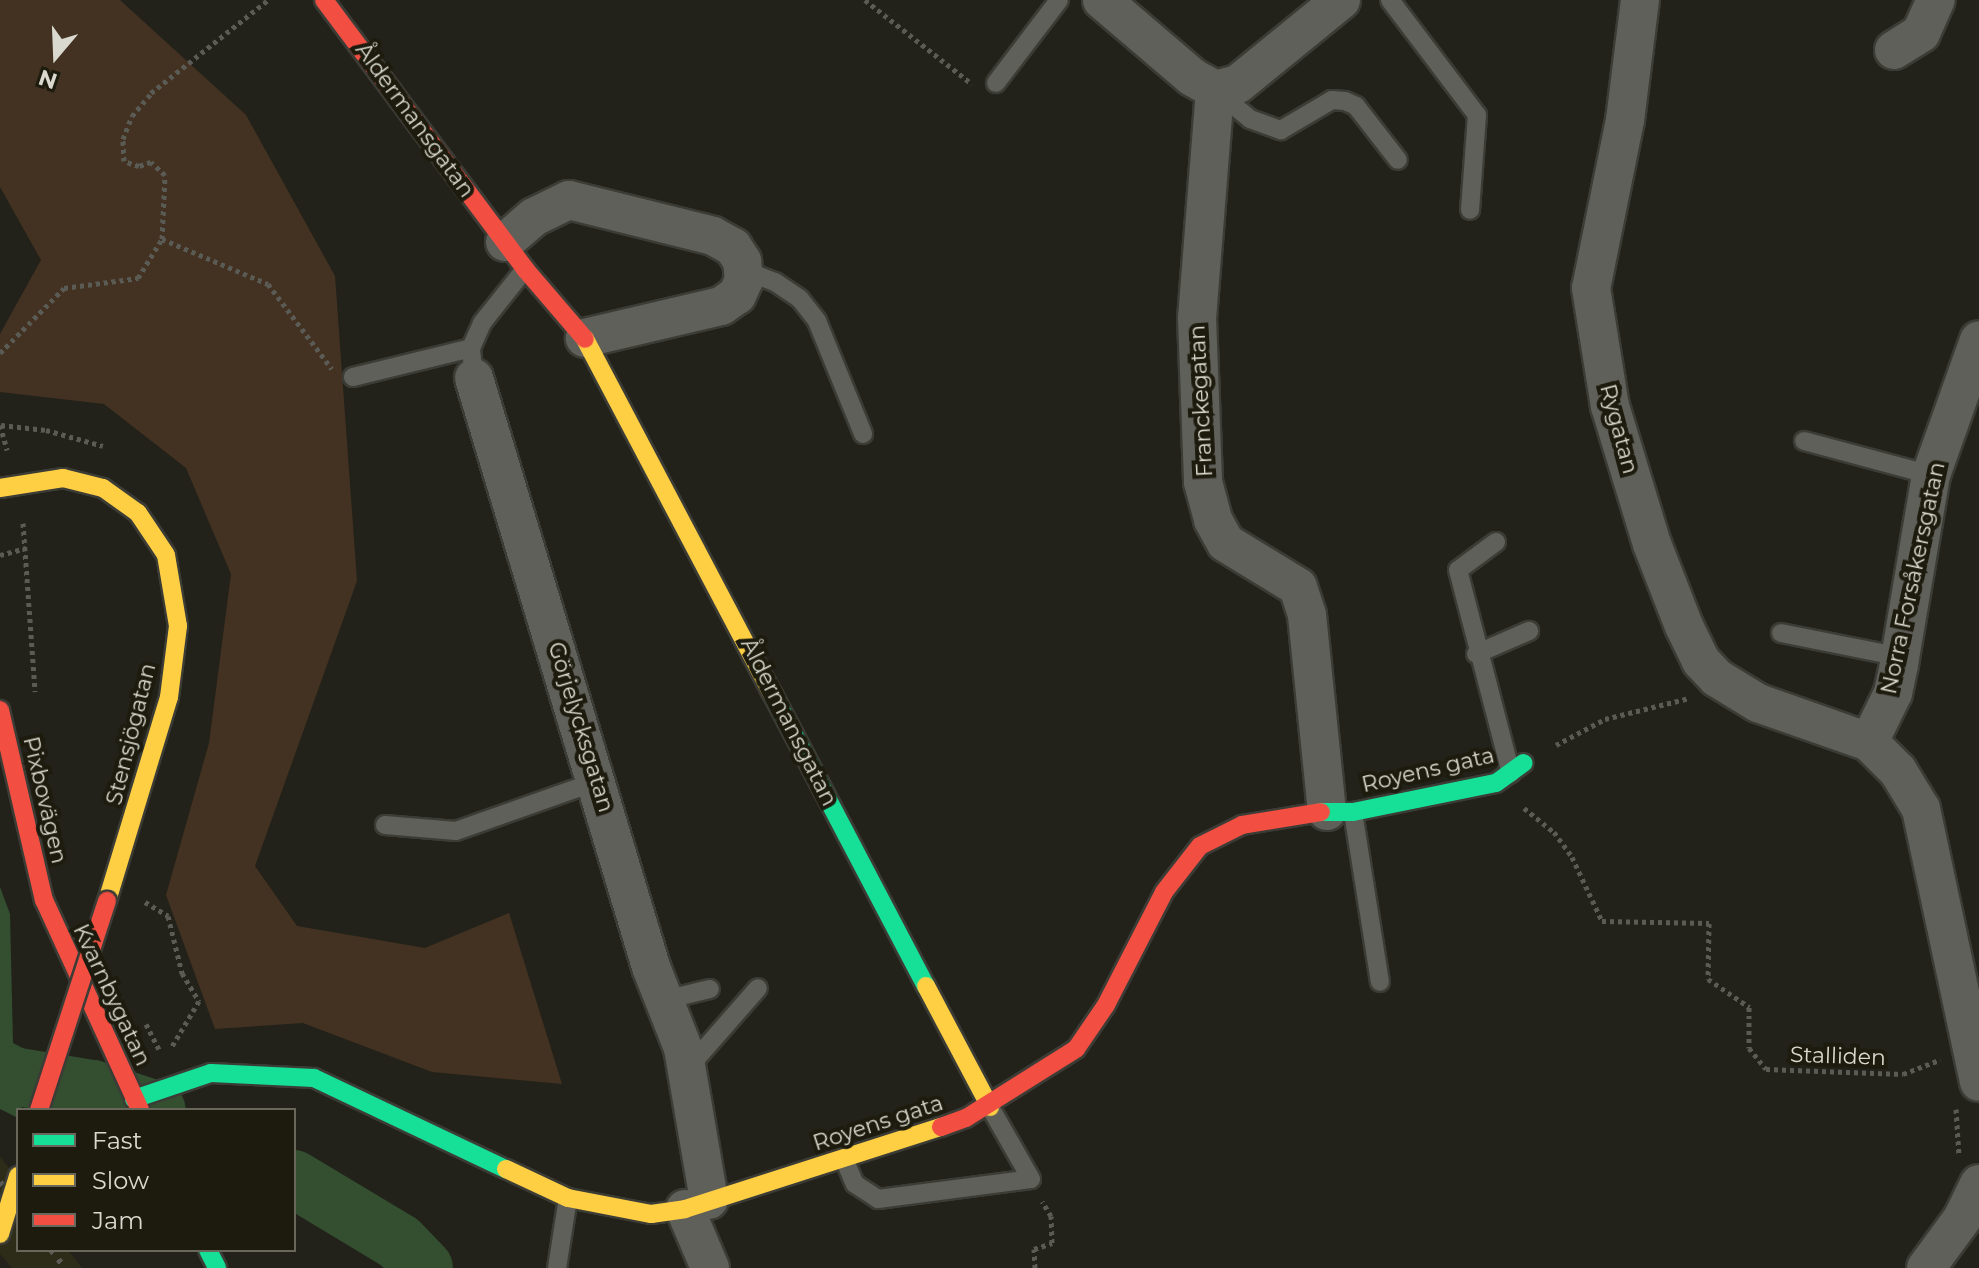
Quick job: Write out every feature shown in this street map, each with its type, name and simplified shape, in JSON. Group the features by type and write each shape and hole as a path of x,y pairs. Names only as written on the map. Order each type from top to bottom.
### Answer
{"street":[{"name":"Åldermansgatan","path":"324,0 515,256 585,338 990,1107"},
{"path":"1102,0 1192,77 1215,90 1238,84 1341,0"},
{"name":"Rygatan","path":"1640,0 1625,120 1591,288 1610,406 1652,544 1684,626 1701,661 1717,678 1758,703 1869,742"},
{"path":"1894,50 1921,33 1936,0"},
{"name":"Franckegatan","path":"1215,90 1197,317 1203,482 1213,520 1226,543 1298,587 1307,615 1340,811"},
{"path":"515,256 534,217 569,200 713,236 733,247 746,271 737,295 721,306 585,338"},
{"name":"Norra Forsåkersgatan","path":"1869,742 1893,693 1931,475 1979,340"},
{"name":"Görjelycksgatan","path":"473,363 597,781 688,1068 697,1204 710,1268"},
{"name":"Stensjögatan","path":"7,486 63,478 103,488 138,513 166,555 178,626 169,697 152,766 40,1108"},
{"name":"Pixbovägen","path":"0,710 44,900"},
{"path":"1869,742 1898,771 1921,809 1979,1082"},
{"name":"Royens gata","path":"137,1105 181,1082 211,1073 249,1072 314,1078 568,1198 651,1214 697,1204 845,1160 990,1107 1076,1049 1106,1005 1164,892 1200,846 1242,825 1340,811 1510,774"},
{"name":"Kvarnbygatan","path":"44,900 137,1105"},
{"path":"0,1234 16,1182"},
{"path":"1926,1268 1962,1219 1979,1184"}],"lane":[{"path":"996,83 1059,0"},
{"path":"1390,0 1477,115 1470,210"},
{"path":"1215,90 1250,119 1281,130 1332,100 1345,101 1356,106 1398,160"},
{"path":"353,377 473,363 482,323 515,256"},
{"path":"746,271 775,282 800,299 817,321 863,434"},
{"path":"1804,441 1931,475"},
{"path":"1496,542 1458,570 1476,654 1510,774"},
{"path":"1476,654 1529,631"},
{"path":"1781,633 1901,657"},
{"path":"385,825 456,831 597,781"},
{"path":"1340,811 1380,982"},
{"path":"688,1068 758,988"},
{"path":"664,1000 710,989"},
{"path":"845,1160 855,1184 878,1199 1031,1179 990,1107"},
{"path":"557,1268 568,1198"}],"path":[{"path":"0,353 64,288 138,278 162,239 165,175 151,162 139,166 124,161 123,139 132,116 151,93 268,0"},
{"path":"865,0 975,87 996,83"},
{"path":"162,239 268,284 337,376 353,377"},
{"path":"0,425 7,486 26,548 28,644 36,701"},
{"path":"0,555 26,548"},
{"path":"1562,742 1605,719 1690,698"},
{"name":"Stalliden","path":"1510,774 1554,832 1584,879 1602,921 1709,923 1708,979 1749,1007 1749,1048 1766,1069 1903,1074 1947,1059"},
{"path":"139,900 168,916 182,973 199,1001 164,1059 139,1012"},
{"path":"1031,1179 1051,1216 1052,1243 1034,1249 1035,1268"}],"shaded area":[{"path":"0,0 120,0 246,115 335,276 357,581 255,866 297,926 425,948 509,913 562,1084 432,1072 303,1023 215,1029 166,895 209,743 231,574 186,468 104,404 0,392 0,334 41,260 0,187"},
{"path":"0,887 10,914 13,1043 94,1085 103,1103 101,1108 16,1108 16,1117 0,1109"},
{"path":"0,1156 16,1178 16,1252 70,1252 82,1268 12,1268 0,1254"}],"pier":[{"path":"39,1052 88,1078 79,1108 22,1108"}],"waterway":[{"path":"0,1074 93,1089 151,1108"},
{"path":"296,1180 399,1242 424,1268"}],"railway":[{"path":"0,1182 16,1203"},
{"path":"53,1252 65,1268"}],"traffic: fast":[{"path":"772,693 926,986"},
{"path":"1321,812 1353,812 1496,783 1524,763"},
{"path":"134,1099 211,1073 314,1078 506,1169"},
{"path":"209,1252 217,1268"}],"traffic: slow":[{"path":"585,339 772,693"},
{"path":"0,488 63,478 103,488 138,513 166,555 178,626 169,697 107,901"},
{"path":"926,986 990,1107"},
{"path":"506,1169 568,1198 651,1214 685,1209 941,1127"},
{"path":"0,1234 16,1182"}],"traffic: jam":[{"path":"324,0 525,269 585,339"},
{"path":"0,710 44,900 139,1108"},
{"path":"941,1127 966,1118 1076,1049 1106,1005 1164,892 1200,846 1242,825 1321,812"},
{"path":"40,1108 107,901"}]}
